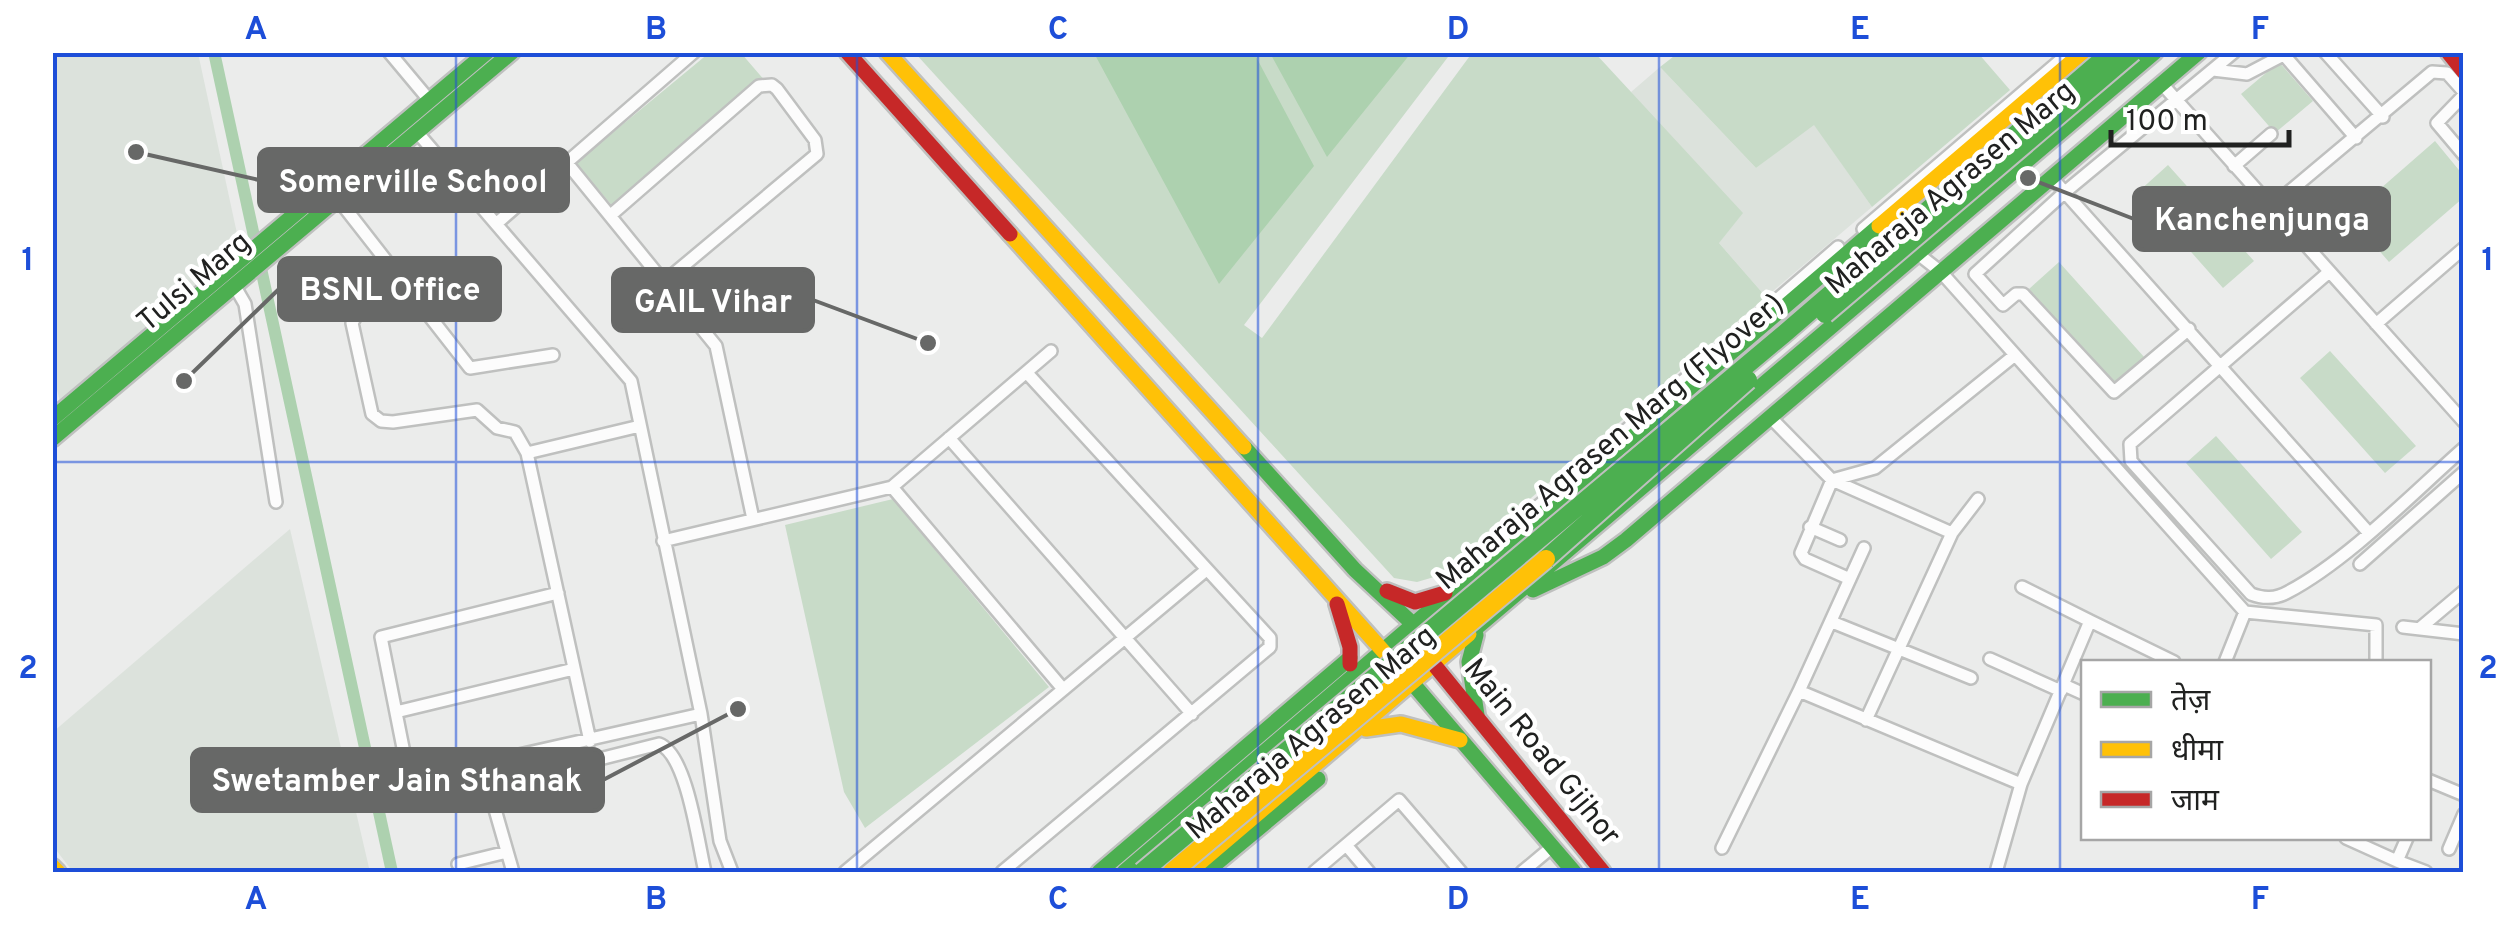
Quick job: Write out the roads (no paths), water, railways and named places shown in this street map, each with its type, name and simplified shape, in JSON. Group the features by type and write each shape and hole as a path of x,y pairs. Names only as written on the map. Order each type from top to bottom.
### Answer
{"main road":[{"name":"Tulsi Marg","path":"275,242 338,199 512,52"},
{"path":"847,52 1384,652"},
{"path":"887,52 1363,577 1414,625"},
{"name":"Maharaja Agrasen Marg","path":"1124,872 2083,52"},
{"name":"Maharaja Agrasen Marg (Flyover)","path":"1142,872 1784,334 2111,52"},
{"name":"Maharaja Agrasen Marg (Flyover)","path":"1176,872 2134,52"},
{"name":"Maharaja Agrasen Marg","path":"1189,872 1436,667 2155,52"},
{"path":"1516,598 1602,558 2199,52"},
{"path":"2448,52 2464,72"},
{"name":"Tulsi Marg","path":"52,439 486,53"},
{"path":"2000,124 2028,160"},
{"name":"Tulsi Marg","path":"52,419 236,277"},
{"path":"1725,357 1753,393"},
{"path":"1363,577 1401,599 1415,602 1459,588"},
{"path":"1332,592 1350,658 1349,672 1332,698"},
{"path":"1477,632 1469,662 1479,724"},
{"path":"1100,872 1350,658"},
{"name":"Main Road Gijhor","path":"1436,667 1604,872"},
{"name":"Main Road Gijhor","path":"1414,685 1574,872"},
{"path":"1206,872 1382,725"},
{"path":"1358,732 1382,725 1427,728 1464,742"},
{"path":"1156,847 1176,872"},
{"path":"52,866 58,872"}],"street":[{"path":"390,52 430,100"},
{"path":"496,224 694,52"},
{"path":"1864,229 2070,52"},
{"path":"2189,329 2114,392 2023,294 2016,294 2002,305 1975,276 2066,192 2234,52"},
{"path":"2325,52 2382,117"},
{"path":"2213,70 2247,74 2287,54 2356,138"},
{"path":"2271,207 2432,72 2447,73 2464,93 2437,124 2464,155"},
{"path":"2162,84 2464,422"},
{"path":"612,214 759,86 772,85 816,140 817,154 664,282"},
{"path":"417,132 631,381 701,714 721,842 732,872"},
{"path":"2234,166 2270,134"},
{"path":"567,163 716,346 754,520"},
{"path":"2052,178 2368,532"},
{"path":"338,199 470,368 553,355"},
{"path":"1481,569 1492,544 1838,247"},
{"path":"2376,324 2464,248"},
{"path":"1918,254 1941,272 2245,612 2376,625 2376,660"},
{"path":"2329,272 2130,444 2132,461 2251,594 2264,599 2290,592 2368,532 2464,448"},
{"path":"236,277 245,304 276,502"},
{"path":"399,280 361,307 352,323 372,414 381,421 392,422 476,410 497,428 515,432 527,454 590,741"},
{"path":"664,541 892,487 1051,351"},
{"path":"1850,579 1804,559 1801,546 1832,480 1875,468 2015,355"},
{"path":"1002,872 1270,646 1270,638 1027,373"},
{"path":"1770,417 1832,480 1952,533"},
{"path":"527,454 640,426"},
{"path":"950,438 1122,640 1192,714"},
{"path":"2360,564 2464,472"},
{"path":"892,487 1063,689"},
{"path":"1866,720 1952,533 1978,499"},
{"path":"1810,527 1840,540"},
{"path":"1722,848 1864,548"},
{"path":"844,872 1205,570"},
{"path":"2022,586 2170,660"},
{"path":"2419,629 2464,591"},
{"path":"558,594 382,636 413,779 701,714"},
{"path":"2227,660 2245,612"},
{"path":"1996,872 2022,784 2090,621"},
{"path":"1832,622 1971,678"},
{"path":"2402,628 2464,634"},
{"path":"1990,659 2081,693"},
{"path":"396,712 574,669"},
{"path":"1799,691 2022,784"},
{"path":"513,872 494,806 496,789 659,744 668,748 680,768 705,872"},
{"path":"2431,784 2464,795"},
{"path":"1314,872 1400,800 1462,872"},
{"path":"2449,848 2464,814"},
{"path":"2350,840 2426,872"},
{"path":"2397,861 2406,840"},
{"path":"699,848 721,842"},
{"path":"1346,846 1369,872"},
{"path":"1522,872 1552,847"},
{"path":"458,864 507,852"}],"waterway":[{"path":"214,52 392,872"}],"place":[{"name":"Somerville School","path":"136,152"},
{"name":"Kanchenjunga","path":"2028,178"},
{"name":"GAIL Vihar","path":"928,343"},
{"name":"BSNL Office","path":"184,381"},
{"name":"Swetamber Jain Sthanak","path":"738,709"}]}
